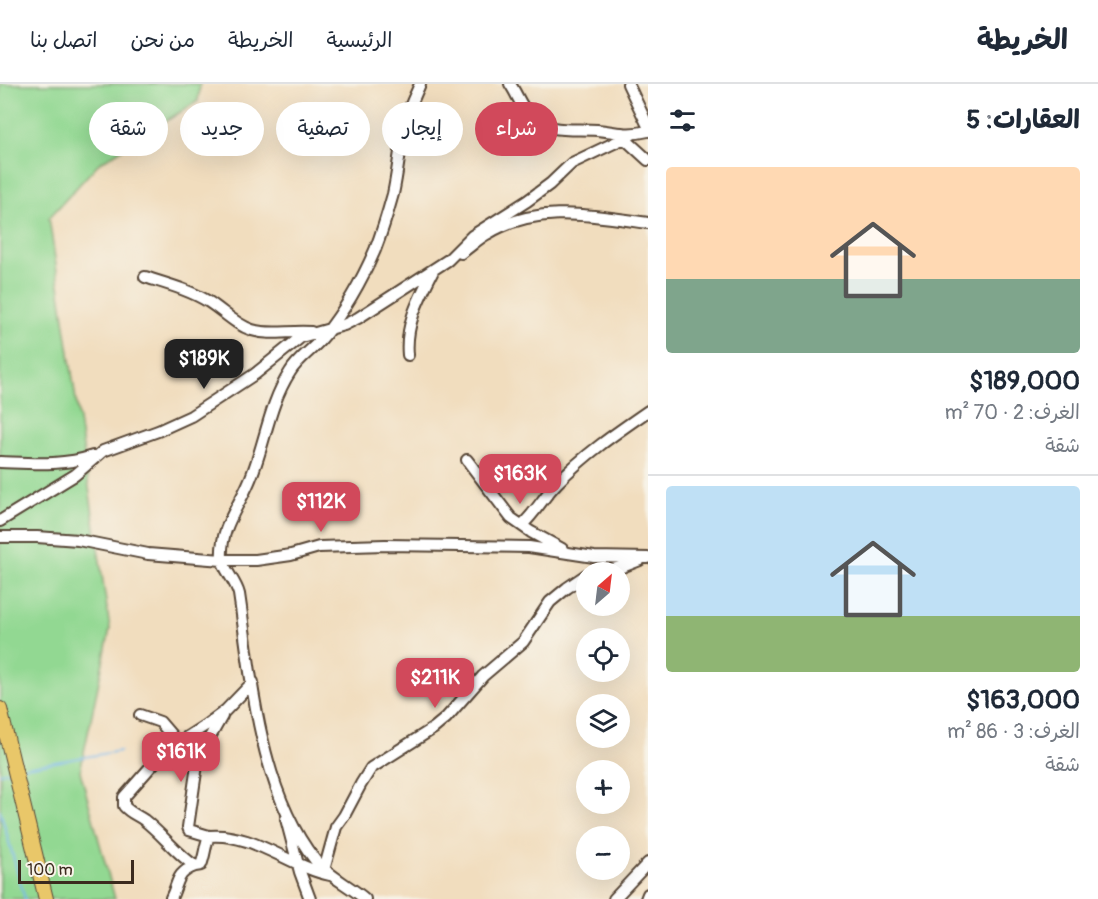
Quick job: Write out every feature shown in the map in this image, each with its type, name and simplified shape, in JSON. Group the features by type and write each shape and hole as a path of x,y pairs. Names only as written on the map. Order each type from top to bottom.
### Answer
{"main road":[{"path":"0,709 46,899"}],"street":[{"path":"310,899 297,863 281,798 259,730 239,594 236,583 222,560 224,532 231,513 250,480 271,410 291,369 328,330 352,296 376,248 393,193 408,112 420,84"},
{"path":"510,84 530,116 539,123 553,128 598,130 627,136 648,159"},
{"path":"628,84 648,126"},
{"path":"448,260 472,236 527,201 550,184 572,163 627,136 648,131"},
{"path":"0,462 40,464 85,459 191,416 255,374 301,338 357,318 475,244 487,234 510,223 563,213 585,213 648,223"},
{"path":"408,355 407,339 413,312 434,269"},
{"path":"145,277 209,302 232,320 250,330 270,333 296,330 315,333"},
{"path":"522,525 534,514 554,486 569,471 621,428 648,411"},
{"path":"0,521 75,475 96,455"},
{"path":"467,460 511,518 570,553"},
{"path":"0,537 78,540 148,554 222,560 256,560 291,555 319,547 385,545 529,547 594,557 646,559"},
{"path":"630,564 646,559"},
{"path":"328,873 336,827 371,768 446,718 483,676 523,642 550,602 576,582"},
{"path":"253,681 225,711 202,747 198,758 189,830 209,836 218,835 238,839 264,848 314,872 328,873"},
{"path":"195,866 180,856 143,820 130,812 124,806 124,797 155,762 178,743 225,711"},
{"path":"140,715 160,722 178,743"},
{"path":"281,798 300,837 328,873 354,889 365,899"},
{"path":"171,898 179,875 185,870 201,865 209,836"},
{"path":"614,899 648,863"},
{"path":"646,899 648,894"}],"green space":[{"path":"0,84 200,84 198,101 180,102 180,112 168,120 168,102 89,102 89,156 111,156 98,164 49,218 110,629 80,771 115,899 0,899"}],"waterway":[{"path":"20,768 120,751"},
{"path":"0,773 9,771"},
{"path":"0,810 25,899"}]}
